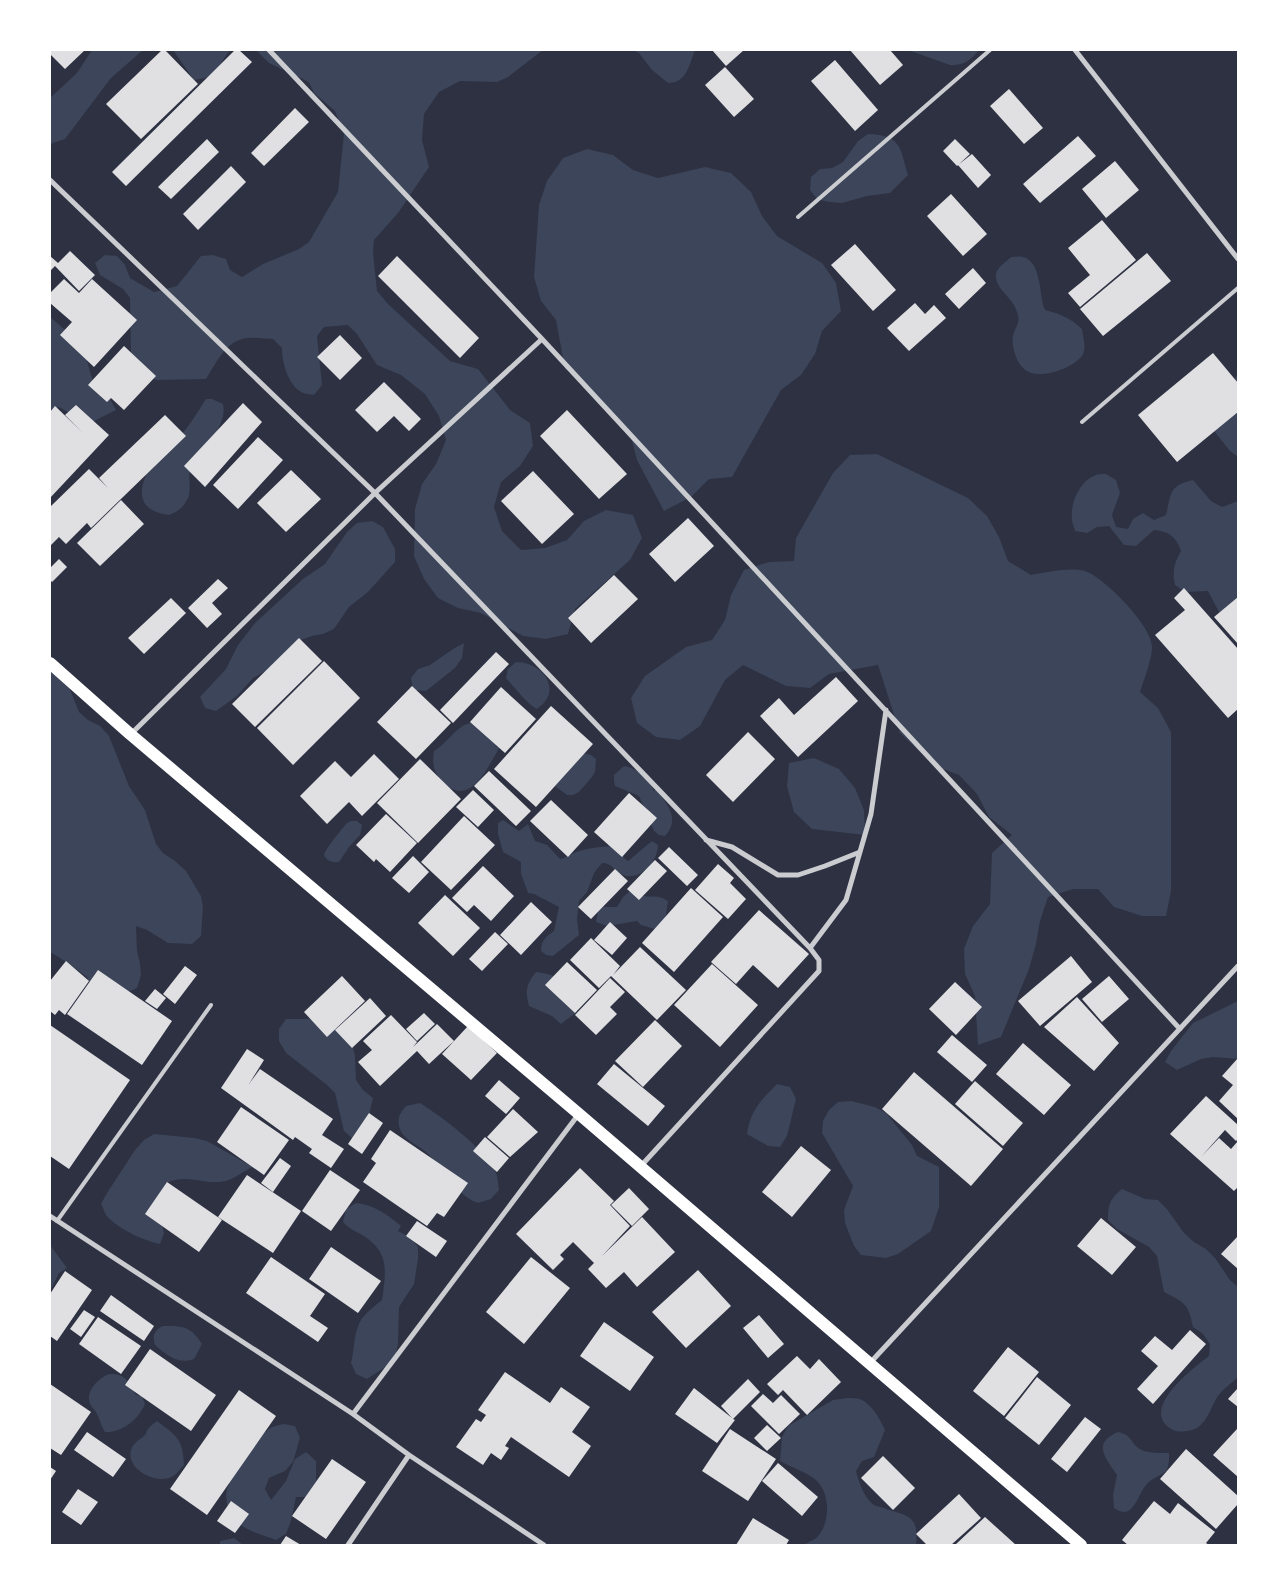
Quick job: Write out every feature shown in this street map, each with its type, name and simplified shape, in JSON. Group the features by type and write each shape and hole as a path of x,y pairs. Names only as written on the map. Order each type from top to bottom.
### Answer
{"main road":[{"path":"50,663 130,734 579,1114 1081,1545"}],"street":[{"path":"269,50 542,339 1180,1029"},
{"path":"1075,50 1238,259"},
{"path":"50,180 375,493 810,948 819,960 819,972 640,1167"},
{"path":"130,734 375,493 542,339"},
{"path":"810,948 846,900 871,814 886,710"},
{"path":"706,840 732,848 778,875 798,875 860,852"},
{"path":"869,1363 1238,966"},
{"path":"352,1414 579,1114"},
{"path":"50,1216 352,1414 409,1455 544,1545"},
{"path":"348,1545 409,1455"}],"lane":[{"path":"798,217 990,50"},
{"path":"1082,422 1238,288"},
{"path":"57,1221 211,1004"}],"shaded area":[{"path":"92,50 143,50 111,78 65,139 50,144 50,98 77,73"},
{"path":"173,50 230,50 217,71 209,77 194,80"},
{"path":"256,50 543,50 508,77 497,82 460,81 439,92 424,114 422,140 429,167 398,213 374,240 373,252 377,291 388,304 450,361 478,369 510,410 530,423 533,446 520,466 501,482 494,507 502,531 521,550 545,548 567,540 584,521 606,510 633,515 642,538 630,560 575,609 568,634 546,639 523,636 481,613 458,608 438,598 424,579 414,556 415,509 422,484 436,464 446,440 439,416 425,394 401,375 377,365 357,334 348,325 324,327 317,336 322,385 314,395 301,392 289,379 283,360 282,348 273,339 248,338 234,343 218,359 206,379 157,380 144,375 131,357 130,298 123,289 100,275 95,263 105,255 117,256 125,265 130,278 154,292 177,286 201,256 213,255 226,259 230,270 242,277 263,264 299,249 309,242 338,192 344,134 335,111 314,93 309,82 269,63"},
{"path":"633,50 695,50 683,77 668,83 652,70 639,53"},
{"path":"908,50 979,50 967,62 950,65"},
{"path":"868,134 887,137 897,144 901,150 908,175 890,193 867,196 842,203 817,199 810,190 811,177 820,169 832,168 843,162 858,141"},
{"path":"587,149 613,155 633,170 658,178 705,167 731,173 751,192 762,216 777,236 822,263 836,283 841,311 822,331 815,354 801,375 781,390 732,477 709,479 691,497 664,511 637,460 631,437 585,382 565,369 556,320 541,301 534,277 539,205 547,181 563,158"},
{"path":"1011,257 1023,257 1034,265 1045,310 1065,317 1082,329 1084,350 1082,356 1077,361 1054,372 1036,374 1023,368 1018,361 1013,349 1013,336 1018,316 1013,303 996,279 998,269"},
{"path":"50,317 71,335 86,357 93,382 110,399 116,410 92,422 80,419 59,407 50,411"},
{"path":"1238,372 1238,457 1230,451 1214,431"},
{"path":"206,399 212,399 223,404 224,412 214,436 190,469 189,496 184,505 175,513 169,515 153,511 144,502 142,497 143,483 150,466 180,436"},
{"path":"877,454 968,498 987,516 999,537 1008,561 1031,575 1051,571 1085,571 1115,592 1136,616 1150,638 1152,647 1151,657 1140,692 1158,708 1171,732 1171,891 1166,916 1142,916 1114,907 1098,889 1073,889 1048,897 1040,921 1029,969 1001,1037 978,1045 975,996 965,974 964,949 973,926 990,904 992,853 1012,835 989,817 977,794 959,775 935,766 900,733 878,665 829,674 810,688 786,686 743,665 725,680 700,726 680,740 656,737 637,723 631,698 645,676 686,647 712,640 725,620 731,595 744,570 769,562 794,561 796,538 833,473 850,455"},
{"path":"1106,474 1116,480 1120,493 1112,515 1116,527 1128,529 1133,519 1143,513 1154,520 1166,515 1170,496 1175,488 1193,480 1211,501 1222,507 1238,501 1238,607 1230,616 1219,612 1208,591 1185,592 1175,585 1174,568 1181,551 1174,538 1168,534 1154,530 1136,546 1124,545 1109,526 1097,527 1087,533 1075,531 1072,521 1072,507 1080,488 1089,479 1097,475"},
{"path":"372,521 383,527 395,549 395,562 368,592 349,607 334,629 301,640 276,669 264,672 253,678 237,696 216,711 205,708 200,697 226,669 238,645 255,623 303,579 325,564 347,532 357,523"},
{"path":"464,643 462,658 455,668 426,691 413,690 411,678 418,669 430,665"},
{"path":"516,662 526,663 534,667 542,672 547,679 549,694 545,702 537,709 526,701 506,678 508,669"},
{"path":"50,664 69,687 79,712 88,720 100,726 109,736 129,786 145,810 156,844 163,853 186,871 201,896 203,907 201,936 192,944 168,943 147,930 136,926 137,951 141,975 137,988 126,993 91,988 87,977 50,952"},
{"path":"470,723 486,732 496,747 501,745 484,774 477,782 469,789 461,791 451,789 436,773 433,763 434,751 456,731"},
{"path":"583,753 591,755 596,759 595,772 579,792 567,795 552,784"},
{"path":"814,758 839,769 855,788 864,810 865,835 812,829 794,812 787,786 789,763"},
{"path":"624,766 642,774 668,806 671,812 672,824 665,836 659,835 654,831 639,796 615,786 614,775"},
{"path":"503,820 519,831 528,824 535,841 547,845 560,859 589,849 621,846 624,858 628,861 652,841 658,845 657,851 652,862 638,875 623,875 606,863 602,863 594,873 587,892 579,901 577,919 579,935 553,956 546,955 541,951 542,944 546,937 554,931 559,907 534,894 528,893 521,874 521,862 503,852 498,834 498,823"},
{"path":"357,821 362,825 360,835 339,862 328,860 324,855 325,852 347,823"},
{"path":"629,892 644,896 660,897 668,901 665,921 658,930 641,925 637,921 607,926 596,922 598,911 603,907 617,907 623,897"},
{"path":"536,972 560,979 571,995 577,1012 561,1024 552,1016 529,1006 527,988"},
{"path":"1238,1001 1238,1059 1213,1057 1201,1059 1177,1070 1165,1062 1171,1051 1193,1023"},
{"path":"286,1019 323,1019 335,1025 352,1043 355,1056 356,1080 363,1090 373,1098 368,1120 353,1139 344,1131 335,1093 286,1053 279,1041 279,1029"},
{"path":"777,1084 790,1087 796,1099 787,1136 780,1147 768,1146 747,1134 748,1126 757,1106"},
{"path":"851,1101 875,1107 886,1113 912,1145 917,1156 939,1167 939,1207 931,1231 898,1254 886,1258 861,1255 854,1246 845,1223 844,1210 853,1186 822,1133 823,1121 829,1110 838,1102"},
{"path":"420,1103 462,1134 490,1162 497,1175 499,1190 491,1199 478,1203 462,1194 426,1152 403,1135 399,1123 401,1113 406,1106"},
{"path":"154,1134 207,1141 253,1167 233,1178 220,1182 180,1179 166,1183 161,1195 161,1220 164,1233 160,1244 139,1237 116,1225 106,1215 101,1204 135,1150 144,1140"},
{"path":"1122,1189 1145,1199 1158,1200 1184,1233 1215,1258 1230,1280 1238,1287 1238,1377 1218,1396 1201,1425 1191,1430 1180,1431 1171,1429 1163,1421 1161,1411 1165,1400 1172,1390 1209,1356 1210,1344 1203,1334 1193,1327 1187,1308 1177,1299 1164,1292 1157,1256 1149,1247 1117,1229 1108,1220 1110,1202"},
{"path":"356,1203 374,1208 391,1218 401,1226 398,1231 410,1237 418,1247 414,1284 399,1307 398,1344 395,1357 387,1366 367,1379 356,1374 351,1363 355,1339 360,1321 382,1300 385,1271 382,1255 378,1248 343,1222 346,1209"},
{"path":"50,1245 67,1268 59,1273 50,1291"},
{"path":"163,1326 186,1328 194,1334 202,1344 194,1359 188,1361 178,1360 155,1345 154,1334"},
{"path":"110,1374 124,1377 136,1395 142,1396 145,1404 139,1415 124,1428 105,1432 90,1404 89,1394 98,1381"},
{"path":"860,1399 868,1404 885,1430 874,1457 862,1461 856,1471 862,1490 874,1505 911,1519 916,1529 916,1545 803,1545 816,1538 823,1529 827,1515 826,1500 817,1481 780,1461 782,1437 788,1426 833,1400"},
{"path":"157,1421 178,1439 182,1449 184,1465 171,1477 163,1479 142,1473 137,1469 131,1457 133,1445"},
{"path":"284,1424 295,1426 300,1438 293,1462 285,1471 269,1478 265,1489 271,1500 286,1481 295,1459 306,1452 316,1461 316,1486 308,1497 296,1497 286,1534 276,1540 252,1531 236,1521 229,1510 226,1492 239,1466 257,1441 271,1428"},
{"path":"1118,1432 1128,1436 1137,1447 1144,1451 1169,1453 1166,1471 1146,1485 1134,1506 1126,1512 1114,1508 1113,1495 1117,1475 1108,1463 1103,1451 1105,1441"},
{"path":"234,1538 243,1545 220,1545 220,1541"}],"building":[{"path":"50,50 85,50 65,69 50,54"},
{"path":"162,50 165,50 198,84 141,139 106,104"},
{"path":"235,50 239,50 252,62 126,186 112,172"},
{"path":"712,50 744,50 726,66"},
{"path":"850,50 890,50 903,65 880,85"},
{"path":"835,60 878,110 855,131 811,81"},
{"path":"725,67 754,99 734,117 705,85"},
{"path":"1009,89 1043,128 1024,144 990,106"},
{"path":"295,108 309,122 264,166 251,153"},
{"path":"1078,136 1096,156 1040,203 1023,184"},
{"path":"207,139 219,152 171,199 158,187"},
{"path":"955,139 970,154 957,166 943,151"},
{"path":"972,154 991,175 978,188 958,165"},
{"path":"1115,161 1139,190 1106,218 1082,189"},
{"path":"231,166 246,182 198,230 183,214"},
{"path":"951,194 987,234 963,256 927,216"},
{"path":"1102,220 1136,260 1080,307 1068,293 1090,275 1068,248"},
{"path":"855,244 896,290 873,311 831,265"},
{"path":"70,251 95,275 79,291 55,266 50,271 50,256 58,263"},
{"path":"1147,253 1171,281 1103,336 1080,309"},
{"path":"397,256 479,338 460,358 378,276"},
{"path":"973,268 986,283 959,309 945,294"},
{"path":"64,279 79,293 92,279 137,320 94,367 60,335 72,322 50,303 50,293"},
{"path":"915,303 925,314 934,305 946,318 909,351 887,328"},
{"path":"340,335 362,358 340,380 317,357"},
{"path":"124,346 156,376 124,410 111,398 107,402 88,385"},
{"path":"1213,353 1238,383 1238,412 1177,462 1138,415"},
{"path":"384,382 421,419 409,431 394,416 377,432 355,410"},
{"path":"243,403 262,422 205,487 184,466"},
{"path":"76,405 109,435 50,498 50,412 55,406 82,432 65,415"},
{"path":"567,410 627,474 599,499 540,436"},
{"path":"165,415 186,436 91,528 87,523 66,544 59,537 50,546 50,507 89,469 108,488 99,478"},
{"path":"258,437 283,460 238,509 213,485"},
{"path":"291,470 321,499 286,532 257,503"},
{"path":"533,471 574,514 542,544 501,501"},
{"path":"121,500 144,524 100,566 77,543"},
{"path":"688,518 714,546 675,582 649,554"},
{"path":"59,559 67,567 52,582 50,580 50,568"},
{"path":"614,575 638,599 591,643 568,618"},
{"path":"218,579 228,588 212,603 222,614 207,628 188,608"},
{"path":"1184,588 1238,649 1238,709 1228,718 1155,635 1185,610 1174,598"},
{"path":"1238,597 1238,644 1214,617"},
{"path":"171,598 186,613 144,654 128,638"},
{"path":"299,638 322,661 255,727 232,704"},
{"path":"496,652 509,664 453,723 440,710"},
{"path":"324,661 360,698 293,765 257,728"},
{"path":"836,677 858,701 798,757 760,716 779,698 794,715"},
{"path":"412,686 451,723 416,759 377,722"},
{"path":"501,687 536,719 505,753 470,722"},
{"path":"551,706 593,744 536,807 494,769"},
{"path":"748,732 775,759 733,802 706,775"},
{"path":"374,754 399,779 362,816 349,802 327,824 300,796 335,761 351,777"},
{"path":"420,759 461,799 418,843 377,803"},
{"path":"489,771 531,811 516,826 474,786"},
{"path":"473,790 494,810 478,827 456,807"},
{"path":"629,793 657,818 622,857 594,832"},
{"path":"551,800 588,835 568,857 530,821"},
{"path":"386,814 417,843 390,872 376,859 374,862 356,845"},
{"path":"464,816 495,845 451,890 421,862"},
{"path":"669,847 698,875 687,886 658,858"},
{"path":"413,856 429,872 409,893 392,878"},
{"path":"655,860 667,871 639,900 627,889"},
{"path":"718,864 734,878 730,883 746,899 728,919 695,890"},
{"path":"483,866 514,896 491,921 474,905 467,912 452,898"},
{"path":"615,869 628,881 591,919 578,907"},
{"path":"691,888 723,917 674,972 642,943"},
{"path":"445,895 480,928 453,956 418,923"},
{"path":"531,902 552,922 521,955 500,935"},
{"path":"759,910 809,954 778,988 753,965 736,984 711,962"},
{"path":"610,922 627,938 612,955 594,940"},
{"path":"495,932 508,944 482,971 469,959"},
{"path":"591,938 620,966 613,975 640,947 686,990 657,1020 611,976 599,988 570,960"},
{"path":"1071,956 1092,982 1040,1026 1018,1001"},
{"path":"66,961 89,981 65,1015 59,1010 55,1015 50,1011 50,981"},
{"path":"567,962 597,990 575,1013 545,985"},
{"path":"712,964 758,1005 720,1047 674,1005"},
{"path":"185,966 197,975 175,1004 163,994"},
{"path":"98,970 172,1021 142,1065 67,1014"},
{"path":"342,976 365,1001 327,1037 304,1012"},
{"path":"1109,976 1129,999 1102,1022 1082,999"},
{"path":"610,978 625,992 610,1007 617,1014 596,1035 575,1015"},
{"path":"955,982 982,1007 956,1035 929,1009"},
{"path":"155,989 166,998 157,1009 145,1001"},
{"path":"1077,997 1119,1043 1094,1071 1044,1027"},
{"path":"370,998 386,1016 352,1048 335,1030"},
{"path":"424,1013 435,1024 417,1041 406,1029"},
{"path":"391,1015 417,1042 413,1047 437,1024 454,1041 429,1064 417,1051 380,1086 358,1062 372,1050 363,1041"},
{"path":"655,1020 682,1046 643,1087 615,1061"},
{"path":"50,1025 130,1080 69,1169 50,1156"},
{"path":"468,1026 497,1053 471,1080 442,1054"},
{"path":"952,1035 987,1065 972,1082 937,1052"},
{"path":"1023,1043 1071,1085 1044,1115 996,1074"},
{"path":"247,1049 264,1060 249,1084 260,1069 333,1119 322,1135 344,1149 331,1168 309,1153 312,1149 295,1137 293,1140 221,1088"},
{"path":"1238,1058 1238,1119 1219,1101 1233,1085 1222,1076"},
{"path":"614,1064 665,1106 648,1126 597,1084"},
{"path":"914,1072 1003,1149 971,1186 882,1109"},
{"path":"499,1080 520,1098 506,1114 485,1096"},
{"path":"975,1081 1023,1123 1003,1146 955,1104"},
{"path":"1206,1096 1238,1125 1238,1139 1236,1141 1225,1130 1201,1157 1219,1138 1231,1149 1238,1141 1238,1187 1234,1191 1170,1134"},
{"path":"241,1107 289,1140 264,1175 217,1142"},
{"path":"513,1109 538,1132 510,1157 487,1137"},
{"path":"369,1113 383,1123 362,1154 348,1144"},
{"path":"390,1130 468,1183 444,1217 437,1213 427,1226 363,1182 376,1163 371,1159"},
{"path":"485,1137 509,1158 497,1172 473,1151"},
{"path":"801,1146 831,1170 792,1217 762,1192"},
{"path":"280,1158 291,1166 273,1192 261,1183"},
{"path":"580,1168 614,1201 610,1205 630,1226 602,1256 642,1217 675,1252 637,1287 624,1272 606,1288 588,1269 594,1263 573,1242 560,1255 564,1259 553,1270 516,1234"},
{"path":"330,1170 360,1190 331,1231 302,1211"},
{"path":"247,1175 301,1211 273,1253 218,1217"},
{"path":"167,1182 222,1220 199,1252 145,1214"},
{"path":"629,1188 649,1209 632,1226 611,1205"},
{"path":"1101,1218 1136,1247 1112,1275 1077,1246"},
{"path":"417,1221 447,1241 436,1257 406,1236"},
{"path":"1238,1236 1238,1269 1221,1254"},
{"path":"331,1247 381,1281 358,1313 309,1279"},
{"path":"271,1257 325,1294 310,1316 328,1328 318,1342 246,1293"},
{"path":"531,1257 570,1288 524,1344 486,1312"},
{"path":"698,1270 731,1306 686,1348 652,1312"},
{"path":"65,1271 92,1290 57,1341 50,1336 50,1294"},
{"path":"111,1295 154,1326 144,1341 100,1311"},
{"path":"84,1310 95,1317 81,1337 70,1329"},
{"path":"759,1315 784,1344 768,1358 743,1328"},
{"path":"98,1317 141,1346 121,1374 79,1344"},
{"path":"604,1322 654,1357 630,1391 580,1356"},
{"path":"1190,1330 1206,1344 1153,1404 1137,1389 1158,1366 1141,1351 1155,1336 1172,1350"},
{"path":"1008,1347 1039,1372 1004,1416 973,1391"},
{"path":"150,1349 216,1395 191,1431 125,1385"},
{"path":"797,1356 810,1369 819,1359 841,1382 807,1415 783,1390 778,1395 767,1384"},
{"path":"505,1372 550,1403 561,1387 590,1407 572,1432 591,1446 569,1477 511,1437 505,1446 509,1448 501,1460 491,1453 483,1465 456,1447 476,1419 481,1422 486,1415 478,1410"},
{"path":"1037,1377 1071,1405 1039,1445 1005,1418"},
{"path":"748,1379 760,1392 733,1419 735,1420 717,1443 675,1414 694,1388 732,1418 721,1406"},
{"path":"50,1384 91,1412 61,1455 50,1448"},
{"path":"1238,1388 1238,1407 1228,1399"},
{"path":"239,1390 276,1416 207,1515 170,1489"},
{"path":"763,1394 773,1403 781,1395 800,1414 779,1434 751,1406"},
{"path":"1085,1417 1101,1429 1067,1472 1051,1459"},
{"path":"767,1425 781,1438 767,1451 754,1438"},
{"path":"730,1429 776,1459 748,1501 702,1471"},
{"path":"1237,1429 1238,1431 1238,1477 1213,1455"},
{"path":"87,1432 126,1459 113,1477 74,1450"},
{"path":"1186,1449 1238,1496 1238,1504 1216,1529 1160,1479"},
{"path":"883,1456 915,1488 893,1510 861,1478"},
{"path":"332,1459 366,1482 326,1539 292,1516"},
{"path":"778,1463 818,1497 802,1516 762,1481"},
{"path":"50,1467 56,1471 50,1480"},
{"path":"78,1489 98,1502 81,1525 62,1512"},
{"path":"959,1494 981,1518 951,1545 927,1545 916,1534"},
{"path":"231,1501 249,1514 235,1533 217,1521"},
{"path":"1154,1501 1170,1514 1178,1503 1215,1532 1206,1543 1209,1545 1128,1545 1122,1540"},
{"path":"985,1517 1016,1545 955,1545"},
{"path":"753,1518 789,1540 786,1545 736,1545"},
{"path":"286,1536 301,1545 280,1545"}]}
